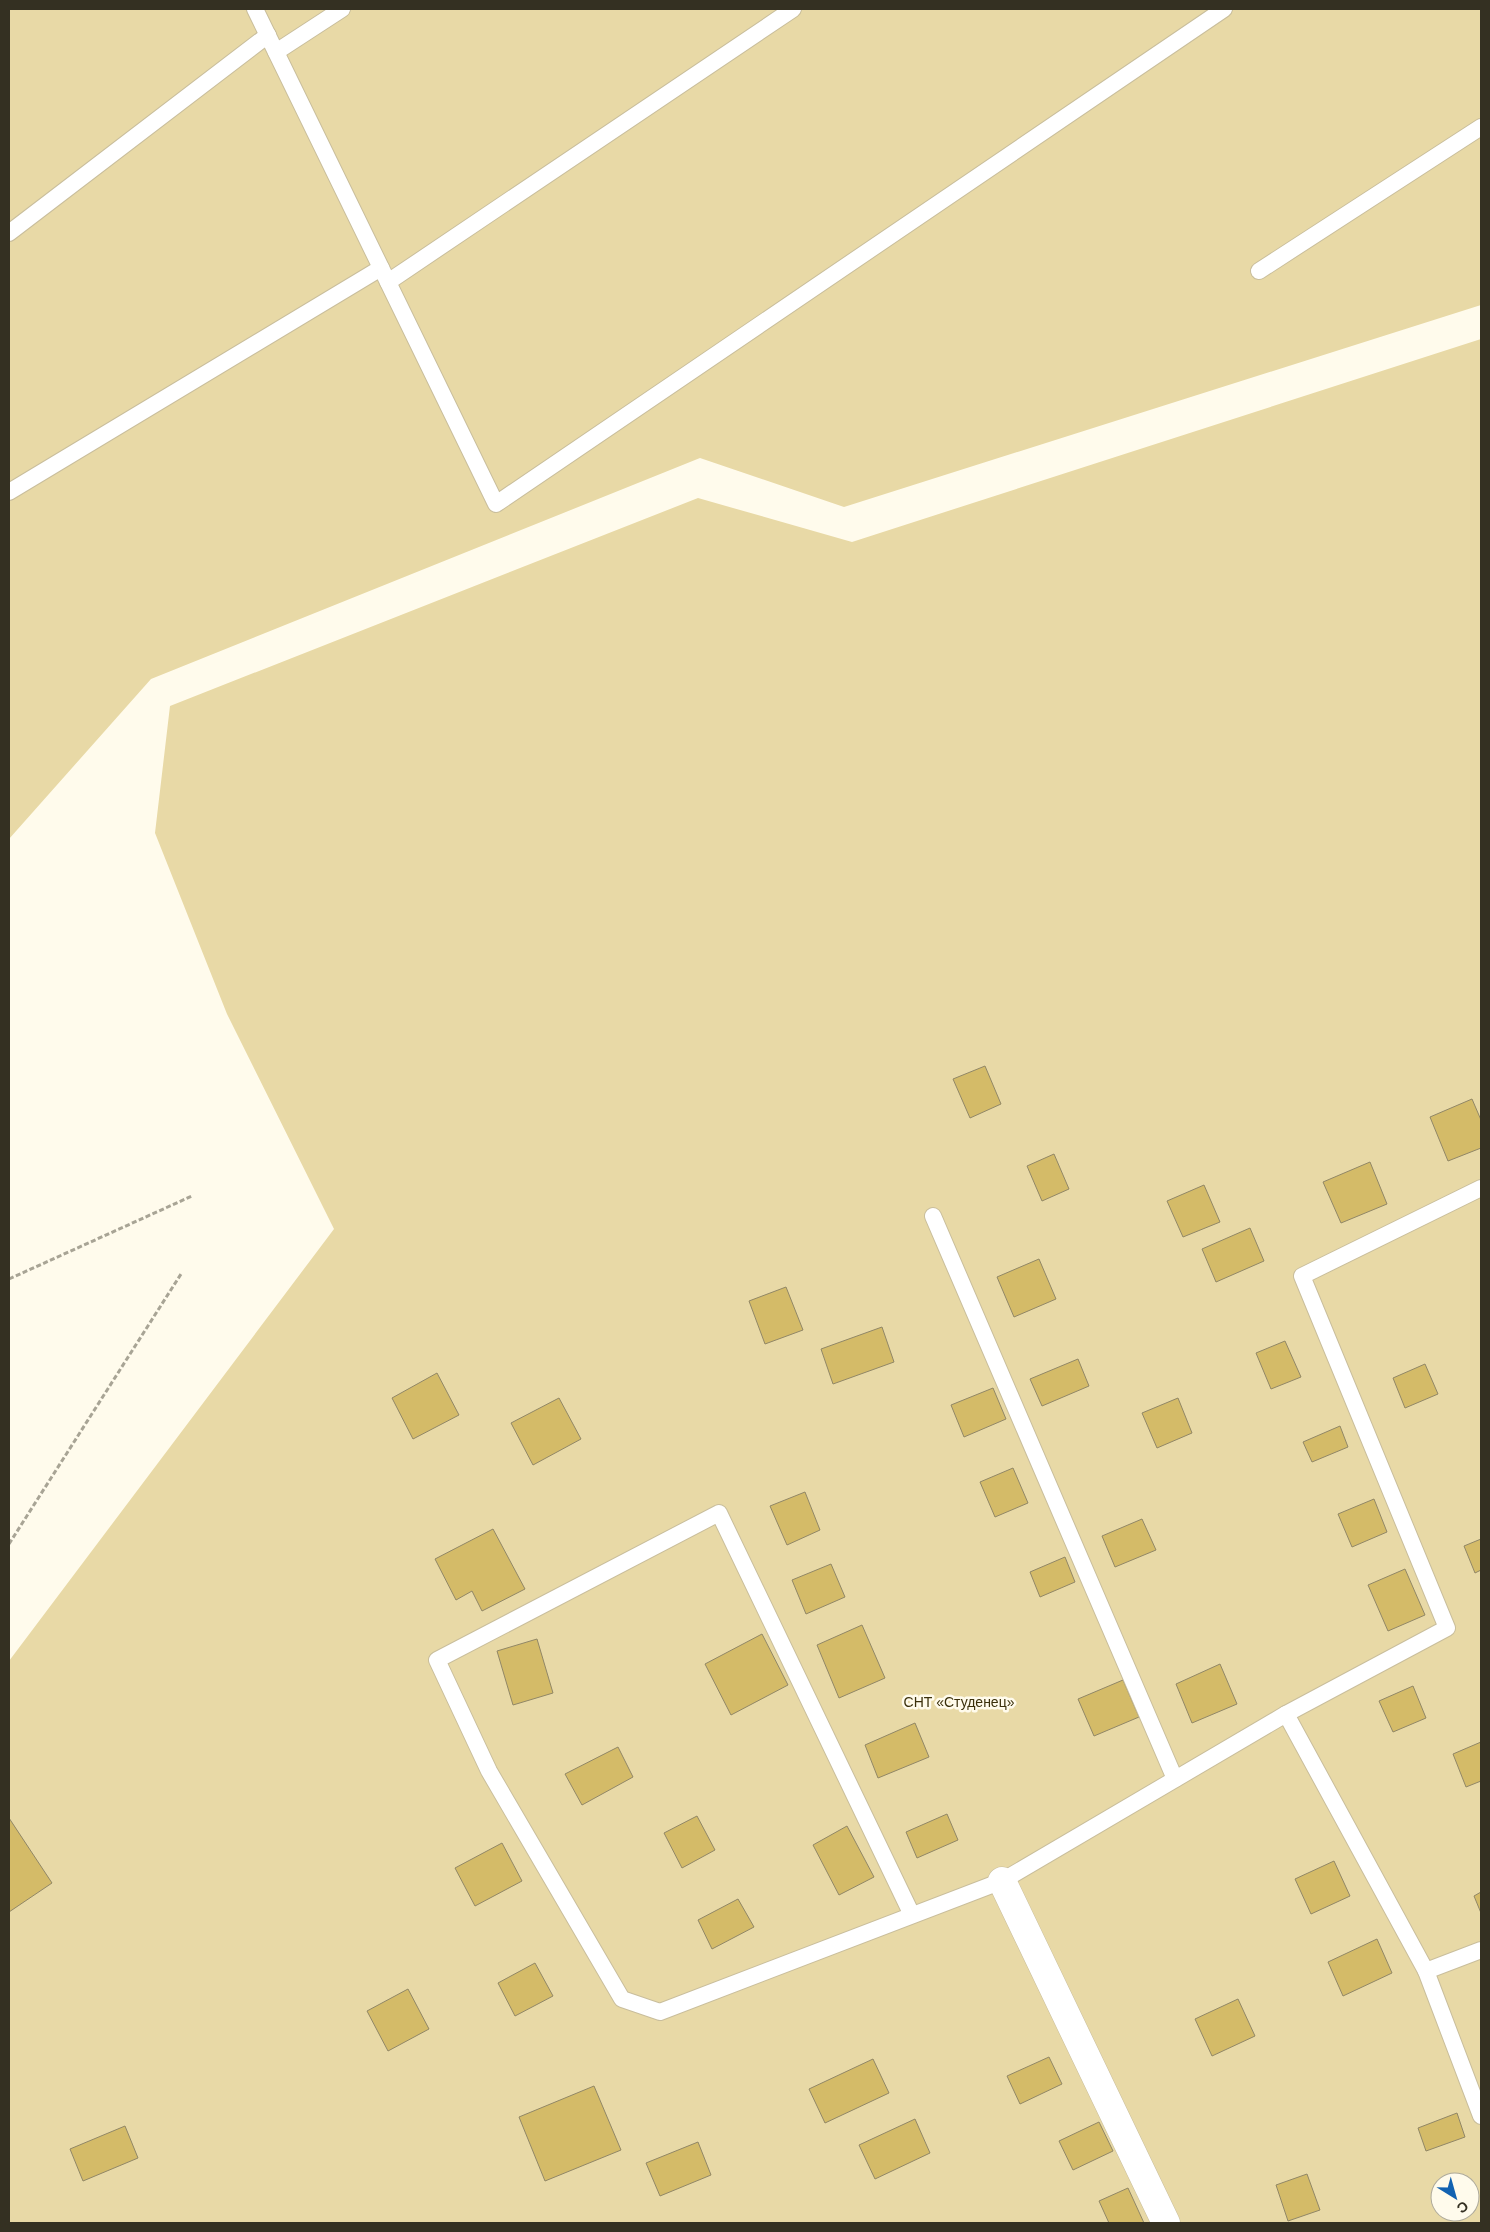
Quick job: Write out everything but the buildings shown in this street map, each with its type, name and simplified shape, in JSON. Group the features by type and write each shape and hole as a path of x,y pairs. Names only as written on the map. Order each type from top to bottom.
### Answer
{"street":[{"path":"1002,1880 1166,2223"}],"lane":[{"path":"255,9 496,504 1224,9"},
{"path":"276,52 342,9"},
{"path":"9,492 385,275 793,9"},
{"path":"9,233 268,35"},
{"path":"1259,271 1481,127"},
{"path":"912,1915 719,1513 437,1660 489,1771 622,1999 660,2012 912,1915 1002,1880 1286,1714 1446,1628 1302,1276 1481,1188"},
{"path":"933,1216 1175,1779"},
{"path":"1286,1714 1426,1971 1481,2116"},
{"path":"1426,1971 1481,1950"}],"path":[{"path":"9,1279 192,1196"},
{"path":"9,1544 181,1274"}],"green space":[{"path":"9,9 1481,9 1481,305 844,507 700,458 151,679 9,839"},
{"name":"СНТ «Студенец»","path":"1481,339 1481,2223 9,2223 9,1661 334,1229 227,1014 155,833 170,706 698,498 852,542"}]}
